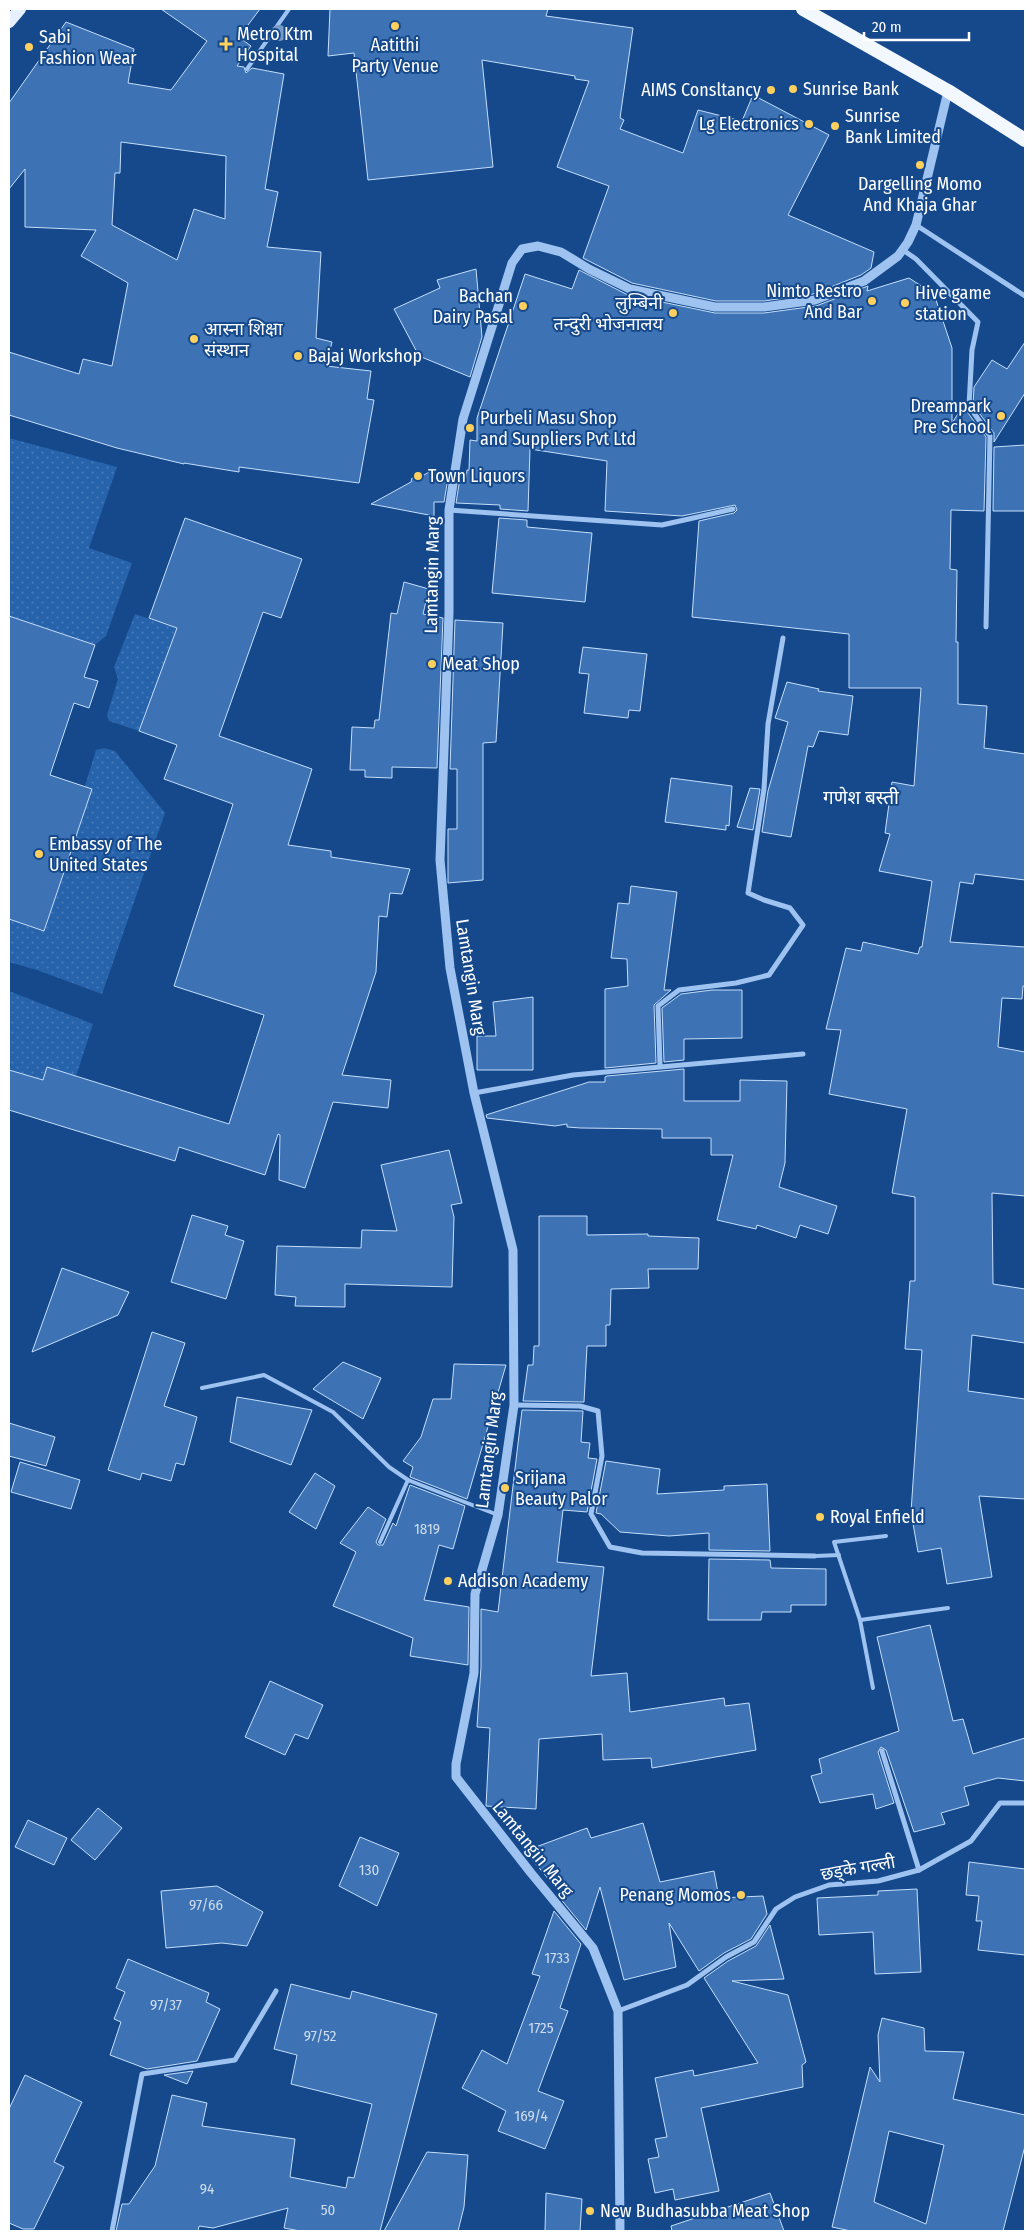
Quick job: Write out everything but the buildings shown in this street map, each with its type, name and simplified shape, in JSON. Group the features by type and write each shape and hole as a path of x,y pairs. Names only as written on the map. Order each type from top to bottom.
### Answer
{"highway":[{"path":"803,9 1024,135"}],"main road":[{"path":"9,22 20,9"}],"street":[{"name":"Lamtangin Marg","path":"620,2231 618,2011 593,1948 456,1777 456,1764 474,1673 475,1594 498,1515 514,1405 513,1250 474,1093 450,968 440,860 449,613 449,510 463,419 512,263 522,249 538,246 561,252 589,269 630,289 715,308 764,307 815,300 864,281 898,256 903,250 916,225 948,91"},
{"path":"916,225 1025,296"},
{"path":"903,250 916,259 978,322 972,350 969,406 990,436 986,626"},
{"path":"449,510 662,525 732,508"},
{"path":"660,1065 658,1006 679,990 736,983 769,975 803,925 790,908 748,893 764,789 768,724 783,638"},
{"path":"474,1093 573,1075 660,1065 683,1065 803,1054"},
{"path":"514,1405 580,1406 598,1410 602,1456 591,1514 610,1546 642,1553 815,1556"},
{"path":"882,1750 919,1870"},
{"name":"छड्के गल्ली","path":"618,2011 687,1985 726,1957 754,1942 776,1909 795,1897 829,1885 878,1881 919,1870 971,1841 1000,1803 1025,1803"},
{"path":"112,2231 142,2074 234,2060 276,1991"}],"lane":[{"path":"247,69 290,9"},
{"path":"202,1388 264,1375 333,1412 389,1468 408,1480 498,1515"},
{"path":"380,1542 408,1480"},
{"path":"873,1688 860,1620 834,1542 886,1536"},
{"path":"815,1556 838,1555"},
{"path":"860,1620 948,1608"}],"shaded area":[{"path":"9,438 117,467 89,548 132,563 106,636 95,645 9,616"},
{"path":"135,614 177,628 139,731 109,721 107,715 118,679 114,667"},
{"path":"104,748 115,751 165,813 102,994 37,970 9,962 9,919 44,931 92,789 85,786 96,750"},
{"path":"9,991 93,1024 76,1076 48,1067 43,1080 9,1070"}],"place":[{"name":"Aatithi Party Venue","path":"395,26"},
{"name":"Metro Ktm Hospital","path":"226,44"},
{"name":"Sabi Fashion Wear","path":"29,47"},
{"name":"Sunrise Bank","path":"793,89"},
{"name":"AIMS Consltancy","path":"771,90"},
{"name":"Lg Electronics","path":"809,124"},
{"name":"Sunrise Bank Limited","path":"835,126"},
{"name":"Dargelling Momo And Khaja Ghar","path":"920,165"},
{"name":"Nimto Restro And Bar","path":"872,301"},
{"name":"Hive game station","path":"905,303"},
{"name":"Bachan Dairy Pasal","path":"523,306"},
{"name":"लुम्बिनी तन्दुरी भोजनालय","path":"673,313"},
{"name":"आस्ना शिक्षा संस्थान","path":"194,339"},
{"name":"Bajaj Workshop","path":"298,356"},
{"name":"Dreampark Pre School","path":"1001,416"},
{"name":"Purbeli Masu Shop and Suppliers Pvt Ltd","path":"470,428"},
{"name":"Town Liquors","path":"418,476"},
{"name":"Meat Shop","path":"432,664"},
{"name":"Embassy of The United States","path":"39,854"},
{"name":"Srijana Beauty Palor","path":"505,1488"},
{"name":"Royal Enfield","path":"820,1517"},
{"name":"Addison Academy","path":"448,1581"},
{"name":"Penang Momos","path":"741,1895"},
{"name":"New Budhasubba Meat Shop","path":"590,2211"}],"district":[{"name":"गणेश बस्ती","path":"861,797"}]}
